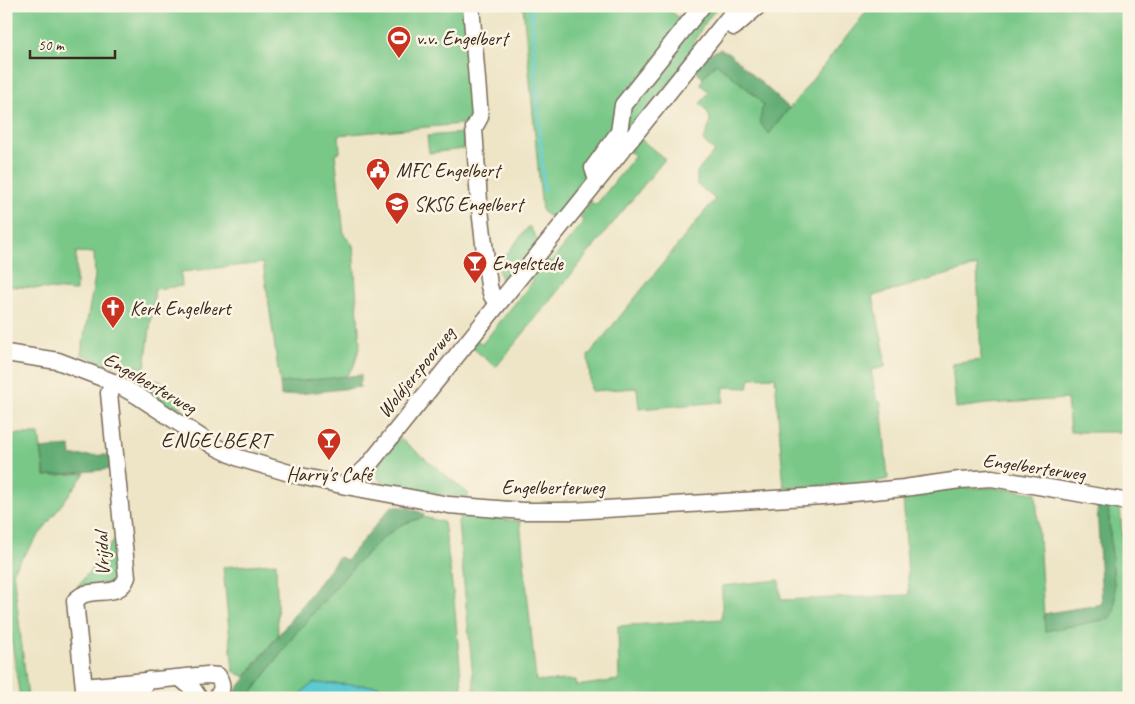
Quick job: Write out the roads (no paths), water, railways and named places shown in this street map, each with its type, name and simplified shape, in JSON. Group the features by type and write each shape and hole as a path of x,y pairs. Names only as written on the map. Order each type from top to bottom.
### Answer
{"street":[{"path":"471,6 480,117 474,128 479,201 489,286 492,296 498,303"},
{"path":"597,180 593,168 618,132 623,105 702,6"},
{"name":"Woldjerspoorweg","path":"346,486 367,467 738,6"},
{"path":"726,22 734,27 758,6"},
{"name":"Engelberterweg","path":"6,354 58,361 113,382 138,396 214,446 239,458 373,492 471,508 571,511 823,496 992,478 1129,502"},
{"name":"Vrijdal","path":"113,382 110,393 127,577 124,584 115,590 83,594 75,600 85,692 150,680 207,675 218,676 222,684 222,692 216,698"},
{"path":"367,467 373,492"},
{"path":"180,678 199,698"},
{"path":"135,698 150,680"}],"water":[{"path":"314,683 378,686 378,698 299,698 304,690"}],"waterway":[{"path":"531,6 544,191"}],"place":[{"name":"v.v. Engelbert","path":"399,59"},
{"name":"MFC Engelbert","path":"378,191"},
{"name":"SKSG Engelbert","path":"397,225"},
{"name":"Engelstede","path":"475,284"},
{"name":"Kerk Engelbert","path":"113,329"},
{"name":"Harry's Café","path":"329,461"}],"district":[{"name":"ENGELBERT","path":"216,440"}]}
